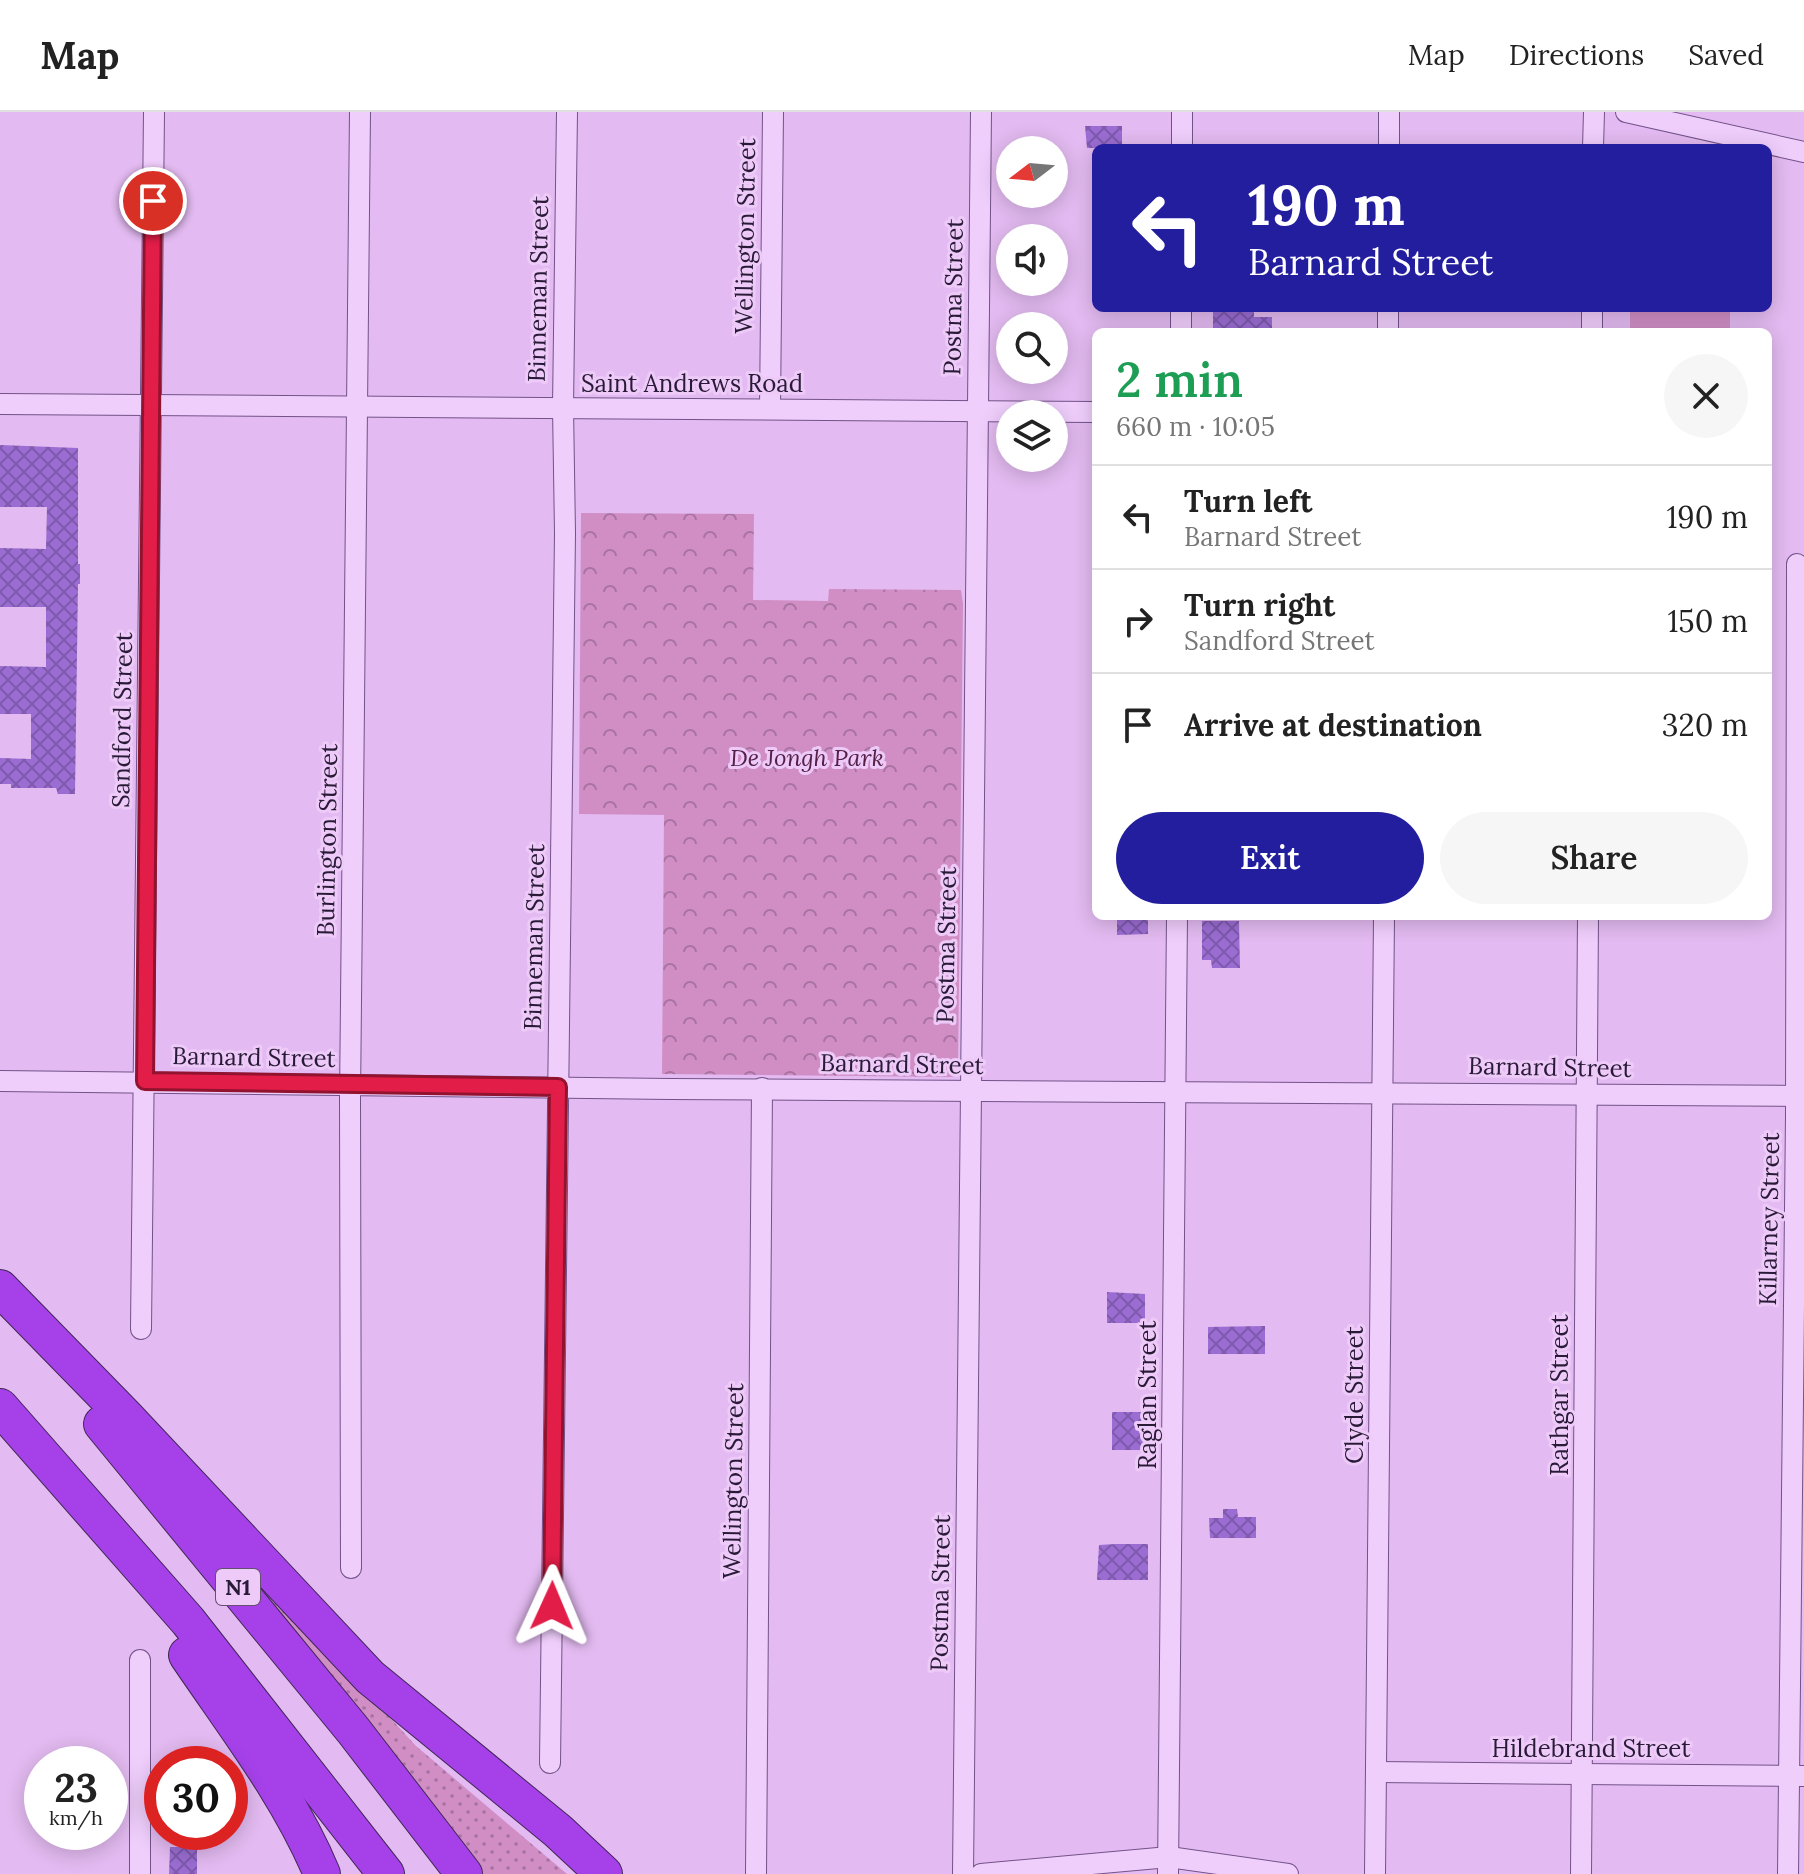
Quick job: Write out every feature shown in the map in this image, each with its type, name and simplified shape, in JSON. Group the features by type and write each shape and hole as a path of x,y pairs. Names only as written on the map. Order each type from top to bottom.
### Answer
{"highway":[{"path":"0,1288 370,1677 558,1831 604,1874"},
{"name":"N1","path":"0,1309 94,1414 231,1579 464,1874"},
{"name":"N1","path":"0,1407 188,1621 386,1874"},
{"path":"0,1419 37,1471 186,1654 268,1774 311,1848 322,1874"}],"street":[{"name":"Sandford Street","path":"141,1329 154,112"},
{"name":"Burlington Street","path":"351,1568 351,1085 360,112"},
{"name":"Binneman Street","path":"550,1763 567,112"},
{"name":"Wellington Street","path":"770,409 773,112"},
{"name":"Postma Street","path":"963,1874 981,112"},
{"path":"1182,112 1182,144"},
{"path":"1389,112 1389,144"},
{"path":"1593,144 1594,112"},
{"path":"1626,112 1768,144"},
{"path":"1772,145 1804,152"},
{"name":"Saint Andrews Road","path":"0,404 1092,412"},
{"name":"Killarney Street","path":"1788,1874 1797,1776 1800,1096 1797,564"},
{"name":"Raglan Street","path":"1169,1866 1177,920"},
{"name":"Clyde Street","path":"1375,1874 1384,920"},
{"name":"Rathgar Street","path":"1581,1874 1588,920"},
{"name":"Barnard Street","path":"0,1081 1800,1096"},
{"name":"Wellington Street","path":"756,1874 762,1088"},
{"path":"140,1660 140,1874"},
{"name":"Hildebrand Street","path":"1377,1772 1797,1776"},
{"path":"981,1874 1169,1866 1288,1874"}],"green space":[{"path":"1630,312 1730,312 1730,328 1630,328"},
{"name":"De Jongh Park","path":"581,513 754,514 753,600 828,601 829,589 961,590 958,1072 954,1077 662,1074 664,815 579,814"},
{"path":"263,1579 416,1746 567,1874 483,1874 256,1587 257,1581"}],"building":[{"path":"1085,126 1122,126 1122,144 1092,144 1092,148 1087,148"},
{"path":"1213,312 1254,312 1254,317 1272,317 1272,328 1213,328"},
{"path":"0,445 78,448 80,584 75,794 58,794 56,788 11,788 11,784 0,784 0,758 31,759 31,714 0,714 0,666 46,667 46,607 0,607 0,548 46,549 47,507 0,507"},
{"path":"1117,920 1148,920 1148,934 1117,935"},
{"path":"1202,921 1239,921 1240,968 1212,968 1211,960 1202,960"},
{"path":"1107,1292 1145,1294 1145,1323 1107,1323"},
{"path":"1265,1326 1265,1354 1208,1354 1208,1327"},
{"path":"1112,1412 1145,1412 1145,1450 1112,1450"},
{"path":"1223,1509 1237,1509 1238,1517 1256,1517 1256,1538 1210,1538 1209,1518 1223,1518"},
{"path":"1148,1544 1148,1580 1097,1580 1099,1545"},
{"path":"170,1850 197,1850 197,1874 169,1874"}],"route":[{"path":"153,201 145,1081 558,1087 552,1606"}]}
